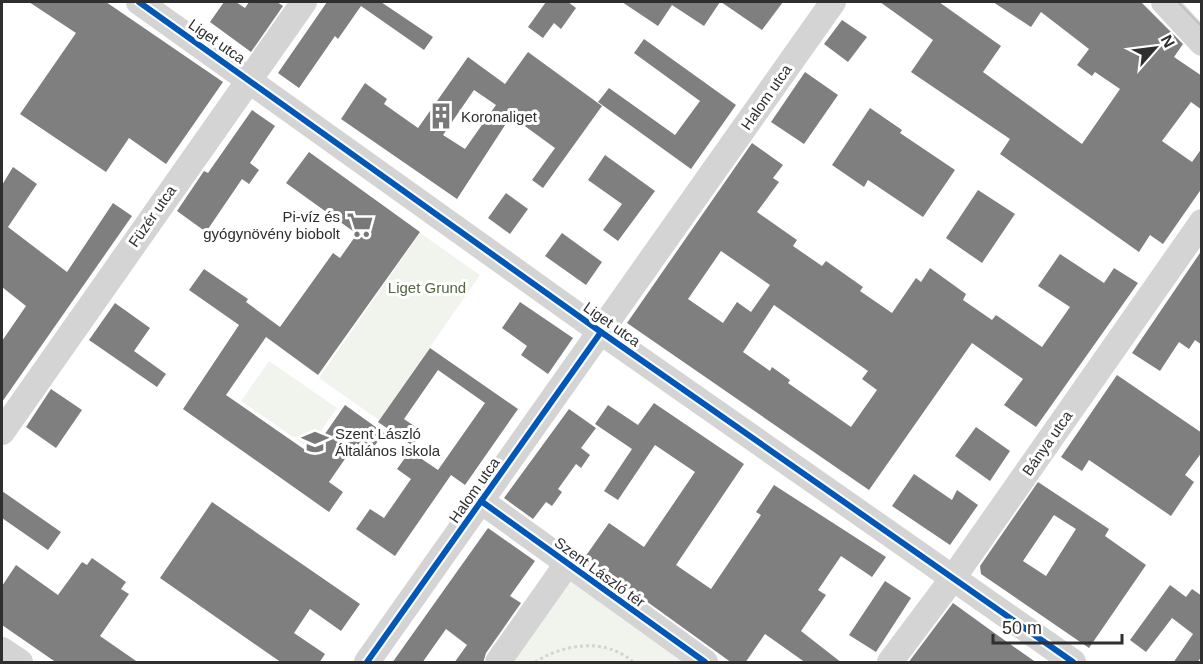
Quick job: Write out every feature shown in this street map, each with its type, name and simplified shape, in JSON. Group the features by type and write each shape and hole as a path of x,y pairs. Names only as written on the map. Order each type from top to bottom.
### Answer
{"street":[{"name":"Liget utca","path":"140,2 250,78 601,332 1073,663"},
{"name":"Füzér utca","path":"2,432 304,2"},
{"name":"Halom utca","path":"367,663 833,2"},
{"path":"1164,2 1202,43"},
{"name":"Bánya utca","path":"890,663 953,578 1202,222"},
{"name":"Szent László tér","path":"481,501 705,663"},
{"name":"Szent László tér","path":"498,663 567,564"},
{"path":"2,650 20,663"}],"path":[{"path":"535,663 552,652 578,645 604,647 633,663"}],"green space":[{"name":"Liget Grund","path":"420,233 480,275 379,420 319,378"},
{"path":"269,361 337,408 309,448 241,401"},
{"path":"567,564 705,662 498,662"}],"building":[{"path":"29,2 106,2 223,82 166,164 129,138 106,172 20,114 76,33"},
{"path":"224,2 236,2 245,8 249,2 277,2 283,6 251,52 210,22"},
{"path":"327,2 381,2 433,37 424,50 361,6 338,39 335,36 299,88 278,73"},
{"path":"546,2 568,2 576,8 561,29 554,23 543,38 528,27"},
{"path":"622,2 720,2 704,26 672,5 658,26"},
{"path":"721,2 783,2 762,30"},
{"path":"880,2 939,2 1001,46 983,72 1082,144 1120,89 1095,72 1092,76 1077,65 1089,49 1041,12 1031,27 993,2 1141,2 1183,44 1174,57 1202,76 1202,110 1191,102 1162,141 1192,162 1202,148 1202,188 1163,244 1150,235 1139,252 1000,154 1010,139 911,72 933,40"},
{"path":"842,20 867,37 848,62 824,44"},
{"path":"644,39 736,105 691,169 598,102 609,88 675,135 700,101 634,53"},
{"path":"528,52 602,106 543,188 532,180 555,148 511,116 457,199 341,119 365,83 387,99 384,104 418,128 468,57 505,84","holes":["474,90 496,105 465,149 443,135"]},
{"path":"805,72 838,95 804,144 771,122"},
{"path":"870,108 902,130 900,133 955,170 923,217 868,180 864,187 832,165"},
{"path":"252,110 275,126 250,163 259,170 249,184 242,179 206,232 177,211 204,171 208,173"},
{"path":"752,143 783,165 773,178 779,182 757,212 797,240 793,246 822,266 826,261 863,287 860,291 892,313 916,278 921,282 930,268 966,294 963,300 992,320 996,315 1042,347 1070,307 1038,286 1060,254 1104,283 1114,268 1138,283 1036,427 1004,405 1023,379 972,343 869,490 627,323","holes":["721,251 770,285 751,312 737,302 723,323 688,299","774,305 868,371 862,379 877,390 851,427 788,383 790,380 772,367 770,371 743,352"]},
{"path":"309,152 420,232 318,375 266,337 226,395 311,454 345,405 384,433 370,452 356,443 329,482 343,492 329,512 183,409 239,325 189,290 204,269 248,299 246,302 280,327 333,253 340,258 357,234 286,183"},
{"path":"605,155 655,191 618,241 603,230 622,204 588,180"},
{"path":"13,167 37,184 8,227 67,272 113,203 132,216 2,402 2,341 26,306 2,287 2,185"},
{"path":"978,190 1015,214 982,263 946,238"},
{"path":"506,193 528,209 510,234 488,218"},
{"path":"562,233 602,262 586,285 545,256"},
{"path":"1202,250 1202,345 1195,340 1189,349 1179,342 1160,371 1132,353"},
{"path":"520,302 573,338 548,374 521,355 527,346 502,328"},
{"path":"115,303 150,328 134,351 166,374 157,387 89,340"},
{"path":"430,348 518,409 465,485 451,475 395,556 356,529 370,509 384,518 411,479 397,469 410,451 438,470 485,403 438,370 404,419 423,432 413,446 378,422"},
{"path":"1117,375 1202,433 1202,452 1185,475 1194,482 1171,516 1089,460 1082,471 1061,457"},
{"path":"51,389 82,410 56,448 26,427"},
{"path":"654,403 744,464 676,565 711,589 761,515 756,512 774,485 886,557 872,577 841,556 818,590 826,595 801,631 842,663 806,663 765,634 745,663 732,663 585,557 609,523 644,547 695,472 655,445 618,500 604,491 632,449 595,424 608,405 638,425"},
{"path":"569,409 596,428 581,448 590,455 581,468 576,464 558,489 562,492 552,506 546,502 533,519 504,498"},
{"path":"976,427 1010,451 990,481 955,456"},
{"path":"914,474 952,500 957,490 978,505 950,545 892,506"},
{"path":"1038,482 1109,529 1105,536 1146,565 1089,648 981,574 980,566","holes":["1054,515 1076,529 1046,576 1023,561"]},
{"path":"2,491 61,532 48,550 2,518"},
{"path":"212,502 360,604 341,631 310,609 294,633 325,654 319,663 282,663 160,578"},
{"path":"488,528 535,561 510,596 521,603 486,653 483,663 454,663 467,645 446,629 422,663 392,663"},
{"path":"92,558 126,582 121,589 129,594 100,636 139,663 57,663 2,625 2,586 16,565 58,595 82,562 87,565"},
{"path":"885,581 911,598 876,652 849,635"},
{"path":"1170,585 1186,597 1192,589 1202,596 1202,656 1197,663 1173,663 1193,634 1172,618 1146,652 1130,640"},
{"path":"953,603 1000,637 1037,663 908,663"}],"tram line":[{"path":"1178,2 1202,27"}],"cycle path":[{"path":"139,2 601,332 1073,662"},
{"path":"367,662 601,332"},
{"path":"481,501 705,662"}],"place":[{"name":"Koronaliget","path":"441,116"},
{"name":"Pi-víz és gyógynövény biobolt","path":"360,225"},
{"name":"Szent László Általános Iskola","path":"315,442"}]}
